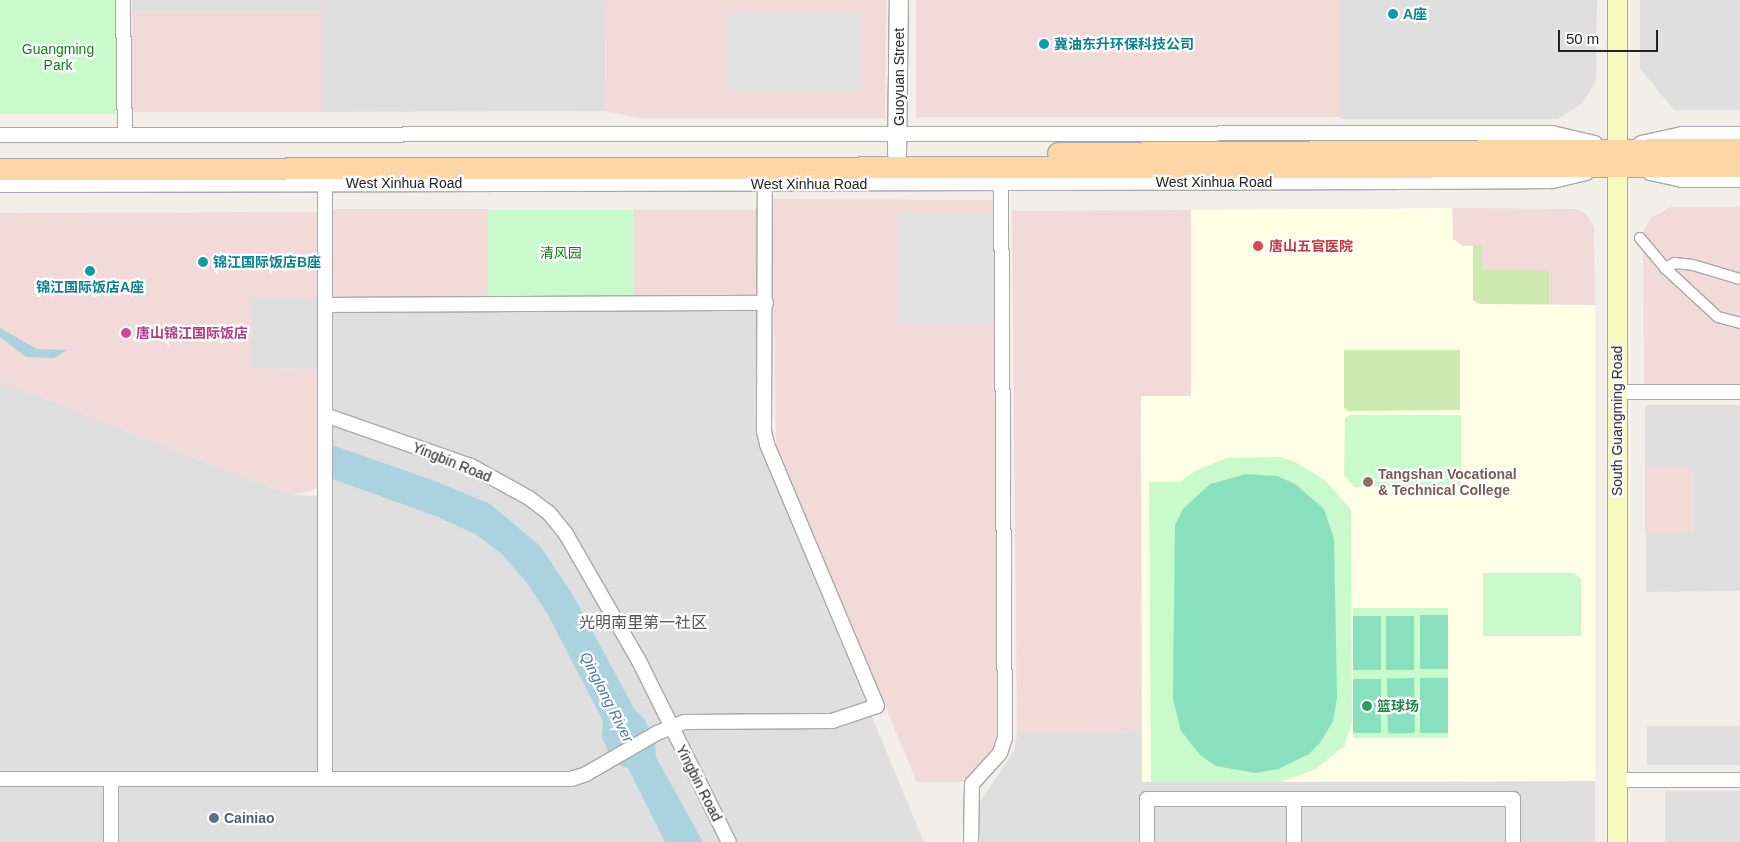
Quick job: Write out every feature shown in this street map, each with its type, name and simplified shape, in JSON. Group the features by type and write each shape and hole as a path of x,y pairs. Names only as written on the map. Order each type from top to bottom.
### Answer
{"main road":[{"name":"South Guangming Road","path":"1617,0 1617,842"},
{"name":"West Xinhua Road","path":"0,169 312,166 1409,169 1740,149"},
{"name":"West Xinhua Road","path":"0,155 897,154 1616,157 1740,166"}],"street":[{"path":"123,0 125,135"},
{"name":"Guoyuan Street","path":"897,154 899,0"},
{"name":"West Xinhua Road","path":"0,135 1552,133 1682,180 1740,180"},
{"name":"West Xinhua Road","path":"0,185 1552,181 1682,134 1740,134"},
{"path":"26,185 54,169"},
{"path":"325,183 325,777"},
{"path":"971,842 972,784 1000,753 1005,738 1001,183"},
{"path":"0,779 325,777 571,779 586,774 607,760 670,726 684,722 832,721 877,706 767,444 764,431 765,184"},
{"path":"1640,238 1665,268 1718,317 1740,323"},
{"path":"1665,268 1675,263 1693,265 1740,279"},
{"path":"325,305 766,303"},
{"path":"1616,392 1740,392"},
{"name":"Yingbin Road","path":"325,422 471,466 529,498 549,513 566,534 638,659 729,842"},
{"path":"111,778 111,842"},
{"path":"1617,780 1740,780"},
{"path":"1147,842 1147,799 1513,799 1513,842"},
{"path":"1294,799 1294,842"}],"shaded area":[{"path":"132,0 606,0 605,111 321,112 321,11 132,12"},
{"path":"606,0 886,0 885,118 639,118 605,111"},
{"path":"916,0 1341,0 1341,117 916,117"},
{"path":"1341,0 1597,0 1596,80 1582,104 1558,119 1340,119"},
{"path":"1640,0 1740,0 1740,110 1674,110 1640,69"},
{"path":"132,11 321,11 321,112 132,112"},
{"path":"728,13 861,13 861,91 728,91"},
{"path":"772,199 995,200 997,742 972,782 917,782 776,447"},
{"path":"1670,207 1740,207 1740,386 1644,387 1643,232 1651,218"},
{"path":"1452,208 1576,209 1586,214 1594,226 1595,305 1480,304 1473,246 1463,246 1453,239"},
{"name":"Tangshan Vocational & Technical College","path":"1452,208 1453,239 1463,246 1473,246 1473,300 1480,304 1595,305 1595,781 1142,782 1141,396 1191,396 1191,210"},
{"path":"333,209 488,209 488,297 333,297"},
{"path":"634,210 757,210 757,296 634,296"},
{"path":"1191,210 1191,396 1141,396 1143,732 1017,733 1012,211"},
{"name":"唐山锦江国际饭店","path":"318,212 319,297 252,298 252,368 319,369 319,476 317,487 311,491 290,495 0,381 0,213"},
{"path":"898,214 995,214 995,324 898,324"},
{"path":"759,296 760,438 765,460 924,842 0,842 0,381 290,495 331,496 331,369 251,368 252,297"},
{"path":"1645,405 1740,405 1740,591 1646,592 1646,534 1694,534 1694,465 1645,465"},
{"path":"1645,465 1694,465 1694,534 1645,534"},
{"path":"1647,726 1740,726 1740,765 1647,765"},
{"path":"1143,732 1142,782 1595,781 1595,842 980,842 980,802 1014,751 1017,733"},
{"path":"1665,791 1740,791 1740,842 1665,842"}],"green space":[{"name":"Guangming Park","path":"0,0 116,0 116,114 0,114"},
{"name":"清风园","path":"488,210 634,210 634,296 488,296"},
{"path":"1473,246 1482,246 1482,270 1549,271 1549,304 1480,304 1473,300"},
{"path":"1344,350 1460,350 1460,410 1348,411 1344,408"},
{"path":"1349,415 1461,415 1461,486 1354,487 1344,475 1345,418"},
{"path":"1280,457 1295,462 1325,480 1351,510 1352,723 1344,746 1314,770 1280,782 1151,782 1149,482 1179,482 1195,471 1226,458"},
{"path":"1246,474 1277,476 1295,484 1324,509 1334,539 1337,698 1333,721 1320,743 1309,754 1278,769 1256,773 1216,766 1200,755 1181,731 1173,699 1175,525 1183,509 1210,484"},
{"path":"1483,573 1574,573 1581,579 1581,636 1483,636"},
{"path":"1353,608 1448,608 1448,738 1353,738"},
{"name":"篮球场","path":"1420,615 1448,615 1448,669 1420,669"},
{"name":"篮球场","path":"1353,616 1381,616 1381,670 1353,670"},
{"name":"篮球场","path":"1386,616 1414,616 1414,670 1386,670"},
{"name":"篮球场","path":"1387,678 1414,678 1415,733 1388,733"},
{"name":"篮球场","path":"1420,678 1448,678 1448,733 1420,733"},
{"name":"篮球场","path":"1353,679 1381,679 1381,733 1353,733"}],"water":[{"path":"0,328 37,349 67,350 54,358 26,357 0,337"},
{"name":"Qinglong River","path":"329,444 435,481 490,504 540,546 573,595 635,710 645,720 655,741 656,757 703,842 665,842 628,768 613,763 602,737 603,721 548,615 527,583 501,553 475,534 438,517 330,478"}],"place":[{"name":"A座","path":"1393,14"},
{"name":"冀油东升环保科技公司","path":"1044,44"},
{"name":"唐山五官医院","path":"1258,246"},
{"name":"锦江国际饭店B座","path":"203,262"},
{"name":"锦江国际饭店A座","path":"90,271"},
{"name":"唐山锦江国际饭店","path":"126,333"},
{"name":"Tangshan Vocational & Technical College","path":"1368,482"},
{"name":"篮球场","path":"1367,706"},
{"name":"Cainiao","path":"214,818"}],"district":[{"name":"光明南里第一社区","path":"643,623"}]}
